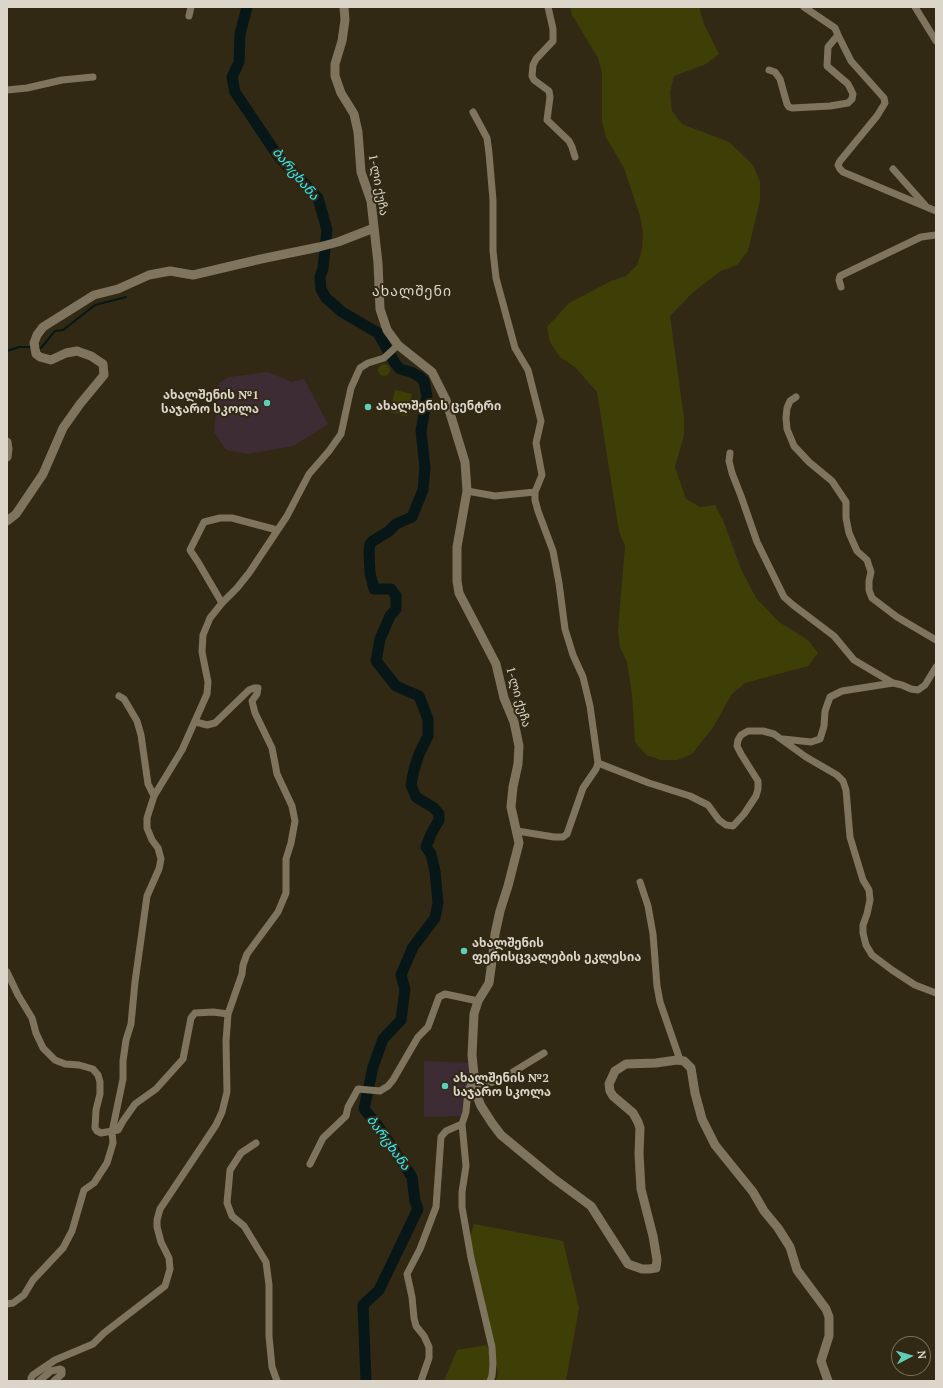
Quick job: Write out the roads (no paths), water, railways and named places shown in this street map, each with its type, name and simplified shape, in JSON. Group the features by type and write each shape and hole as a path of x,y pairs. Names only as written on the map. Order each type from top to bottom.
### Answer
{"street":[{"path":"189,16 191,7"},
{"name":"1-ლი ქუჩა","path":"344,7 345,20 342,41 335,64 335,76 340,93 354,114 357,126 361,172 371,201 378,263 380,308 387,330 397,346 432,372 446,400 465,462 467,490 457,547 457,581 459,593 496,664 504,698 514,722 519,746 518,764 513,787 512,807 519,843 494,934 494,954 489,983 478,1001 474,1014 472,1055 476,1094 481,1106 501,1135 553,1178 592,1206 628,1264 642,1269 656,1268 657,1260 653,1236 641,1189 639,1154 640,1128 633,1113 613,1096 610,1091 609,1084 615,1071 626,1064 656,1063 680,1060"},
{"path":"548,7 553,29 553,40 536,58 533,65 532,76 534,80 549,91 550,97 547,120 569,141 575,156"},
{"path":"804,7 835,28 851,61 884,98 885,103 877,116 840,161 838,165 840,169 843,172 926,207 934,208 936,211"},
{"path":"915,7 936,42"},
{"path":"769,70 775,72 780,78 788,107 807,107 848,103 852,99 852,89 827,66 828,47 838,34"},
{"path":"7,90 27,88 62,80 93,77"},
{"path":"473,112 487,138 493,200 493,251 496,278 515,348 528,370 541,421 536,443 542,475 535,492 538,511 553,552 565,629 583,678 590,706 598,763 596,769 583,788 567,834 562,837 554,837 517,831"},
{"path":"893,169 926,207"},
{"path":"7,521 16,514 43,474 63,428 80,404 104,375 104,364 91,356 77,351 66,353 52,360 40,357 36,354 34,343 37,335 43,327 94,295 118,289 148,275 170,271 193,275 261,258 319,247 338,242 374,228"},
{"path":"842,287 839,280 840,276 921,237 936,235"},
{"path":"7,1304 13,1303 24,1295 33,1280 63,1248 72,1231 84,1190 94,1183 107,1163 114,1143 112,1132 123,1079 123,1061 126,1040 131,1024 146,896 159,869 161,859 158,848 152,840 147,828 147,818 154,796 182,750 196,722 207,694 208,682 202,652 204,635 210,618 249,573 287,516 310,474 341,434 352,388 360,368 368,363 384,358 397,346"},
{"path":"796,397 790,401 787,408 787,429 794,446 814,468 832,481 846,502 846,518 849,533 857,551 867,560 870,572 869,585 872,598 897,617 936,640"},
{"path":"7,442 7,457"},
{"path":"730,453 729,461 732,473 742,496 757,542 784,597 834,636 854,660 893,683 918,690 925,685 936,667"},
{"path":"467,490 495,496 535,492"},
{"path":"222,603 190,550 204,522 220,518 232,518 277,530"},
{"path":"780,739 811,742 820,739 824,726 825,711 830,697 842,691 893,683"},
{"path":"31,1381 33,1375 55,1360 93,1344 104,1333 165,1286 170,1269 169,1258 161,1242 157,1227 160,1209 216,1125 222,1112 227,1092 226,1041 228,1014 242,974 243,965 247,954 278,912 286,894 286,859 295,822 292,806 277,774 272,748 255,713 252,700 257,694 258,688 249,690 215,723 207,725 196,722"},
{"path":"119,696 124,699 137,721 141,735 148,784 154,796"},
{"path":"598,763 649,783 690,796 708,805 719,820 726,825 733,826 744,814 756,796 758,789 758,781 737,746 741,735 748,731 763,731 774,734 806,757 837,775 843,781 846,790 850,837 863,880 869,890 870,900 863,925 863,934 866,945 872,955 892,970 915,984 936,993"},
{"path":"640,882 648,906 653,934 657,986 660,1002 680,1060 684,1060 691,1068 695,1093 702,1119 715,1145 750,1187 764,1211 778,1228 790,1247 797,1270 826,1309 829,1318 829,1336 821,1360 828,1381"},
{"path":"7,972 18,995 32,1018 36,1033 43,1048 55,1060 65,1064 79,1064 93,1069 98,1075 100,1082 100,1094 96,1110 95,1128 101,1133 118,1130 135,1104 156,1089 183,1058 191,1018 196,1013 213,1012 228,1014"},
{"path":"310,1164 323,1138 346,1116 348,1107 358,1089 380,1091 388,1086 393,1080 418,1037 428,1027 439,997 445,994 478,1001"},
{"path":"490,1381 493,1364 492,1347 471,1258 462,1207 462,1192 466,1166 462,1124 466,1112 468,1090 474,1082 486,1084 500,1080 544,1053"},
{"path":"421,1381 429,1358 429,1347 424,1336 416,1326 407,1274 420,1249 436,1207 442,1137 446,1131 462,1124"},
{"path":"256,1143 241,1153 230,1170 228,1203 232,1216 244,1226 266,1262 269,1285 269,1336 272,1367 277,1381"},
{"path":"40,1381 51,1370 60,1369 62,1374 54,1381"}],"waterway":[{"name":"ბარცხანა","path":"247,7 240,34 239,62 232,77 235,92 278,156 318,198 327,230 323,268 320,277 321,289 326,298 342,312 378,333 400,369 411,372 424,381 427,396 421,431 425,467 423,490 412,517 396,524 389,531 373,541 370,544 369,551 370,573 374,589 391,589 396,596 396,609 390,616 380,639 376,661 396,686 419,696 428,719 428,736 419,754 411,785 416,797 434,808 439,814 439,820 426,847 431,854 435,871 438,903 435,918 413,947 401,975 405,989 401,1020 383,1039 373,1067 364,1109 378,1126 412,1177 415,1201 418,1209 379,1290 363,1305 366,1381"},
{"path":"37,348 41,348 55,331 63,330 95,305 126,297"},
{"path":"7,351 19,347 31,347"}],"place":[{"name":"ახალშენის №1 საჯარო სკოლა","path":"267,403"},
{"name":"ახალშენის ცენტრი","path":"368,407"},
{"name":"ახალშენის ფერისცვალების ეკლესია","path":"464,951"},
{"name":"ახალშენის №2 საჯარო სკოლა","path":"445,1086"}],"district":[{"name":"ახალშენი","path":"412,292"}]}
